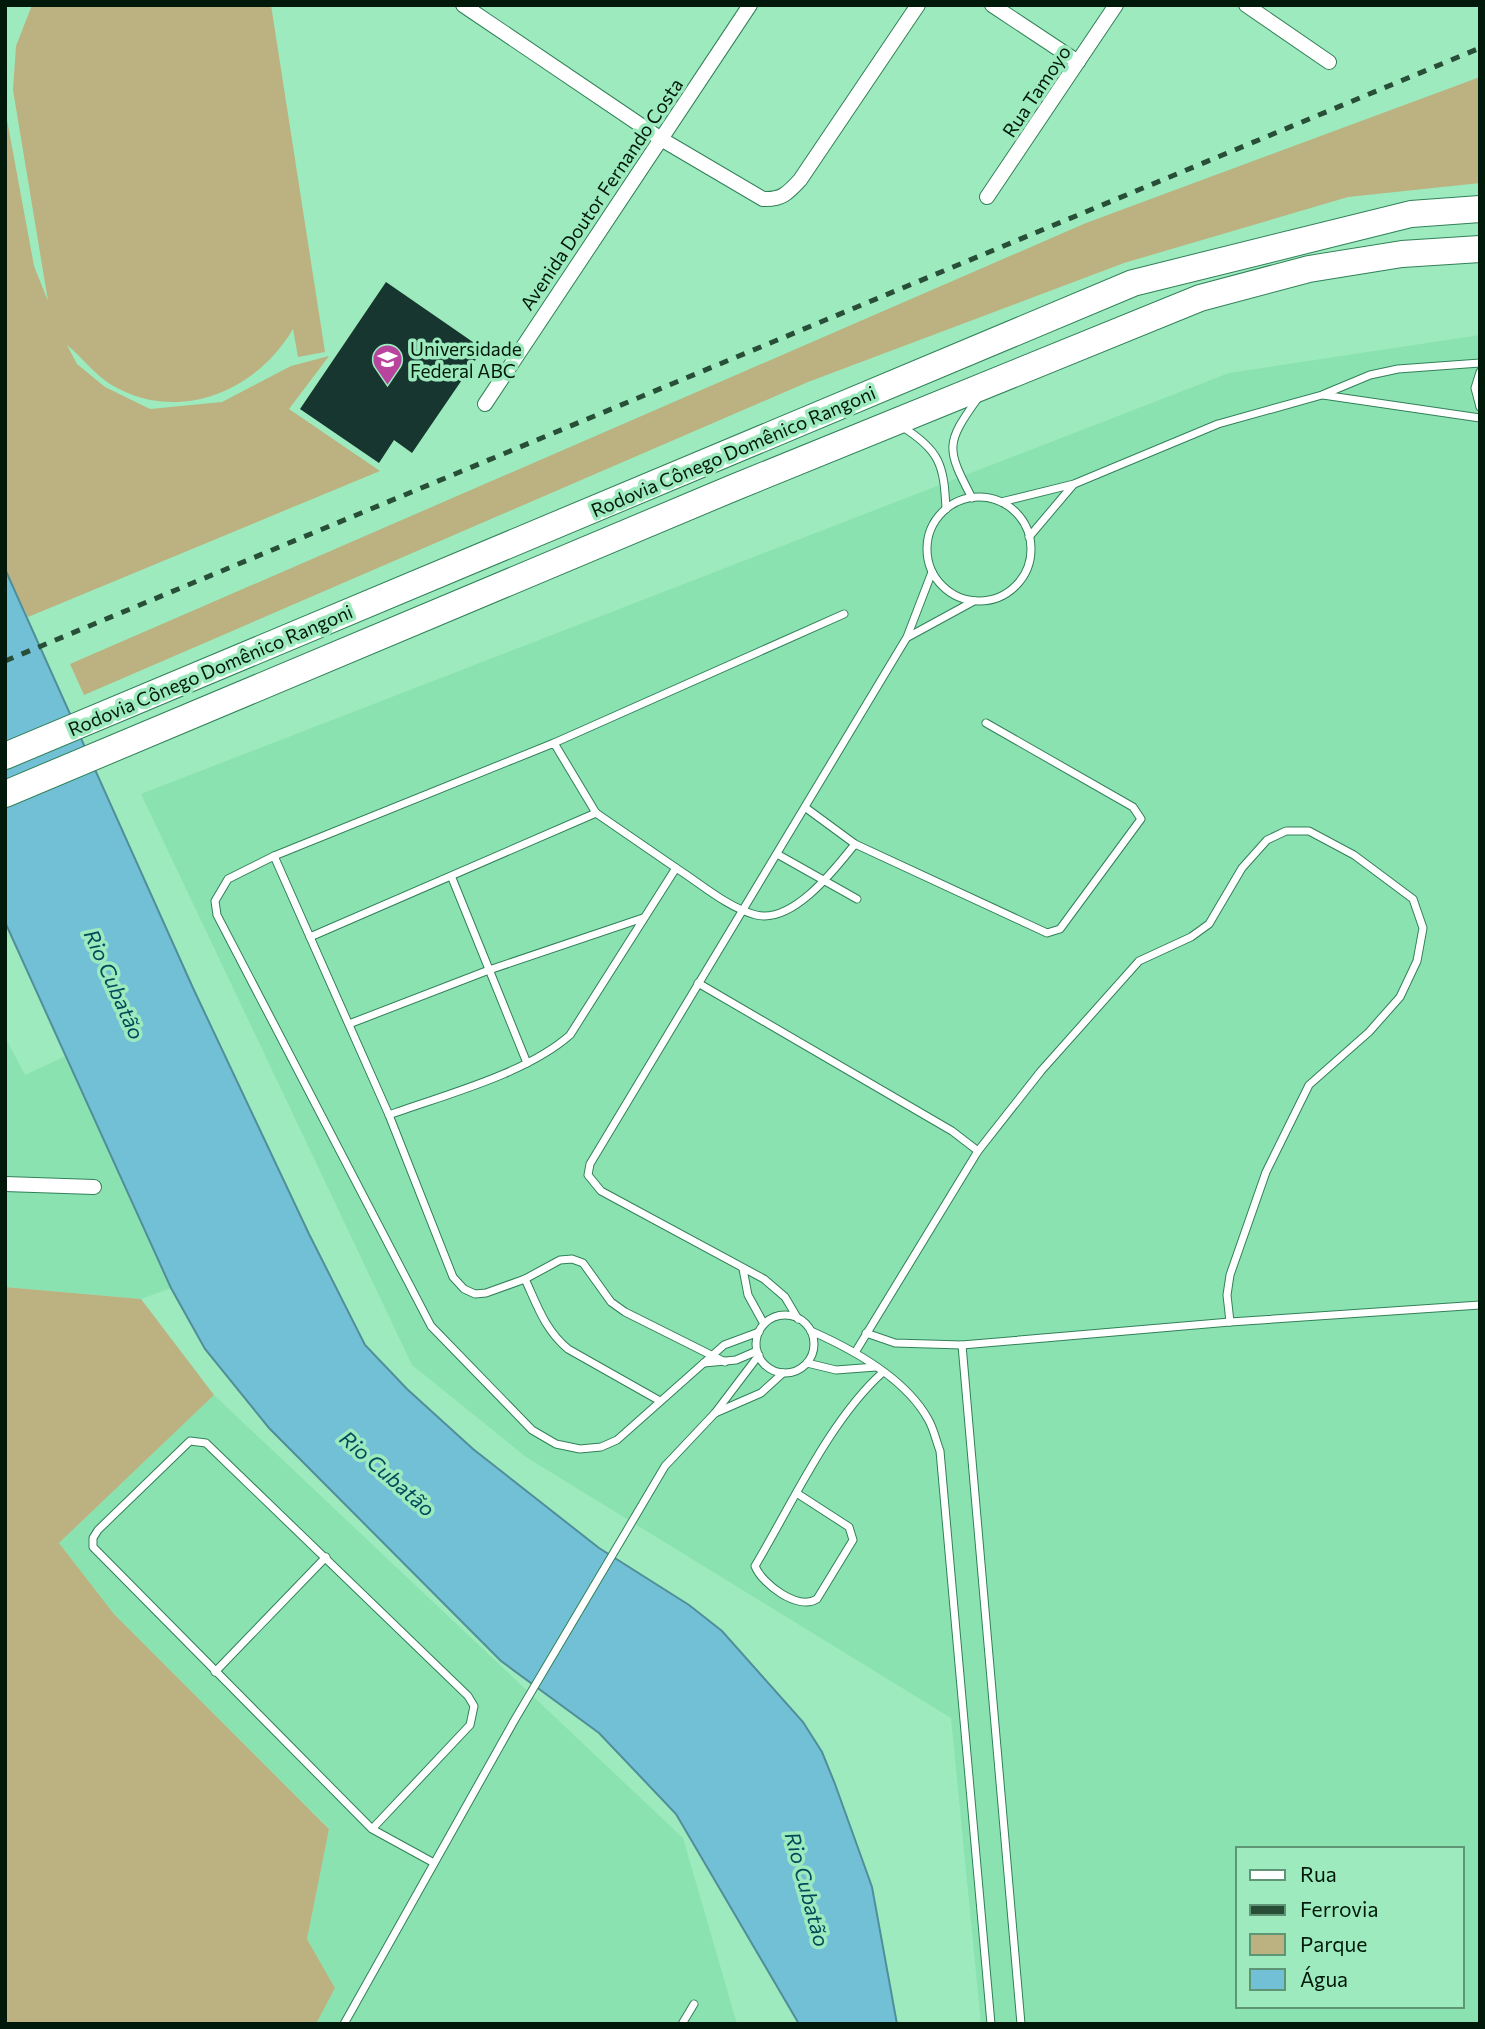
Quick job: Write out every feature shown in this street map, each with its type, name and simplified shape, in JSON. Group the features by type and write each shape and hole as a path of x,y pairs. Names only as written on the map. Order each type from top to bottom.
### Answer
{"highway":[{"name":"Rodovia Cônego Domênico Rangoni","path":"5,756 1133,283 1411,214 1480,209"},
{"name":"Rodovia Cônego Domênico Rangoni","path":"5,794 895,422 1200,298 1309,269 1402,254 1480,249"},
{"path":"5,746 102,715"},
{"path":"5,801 127,742"}],"street":[{"path":"463,5 661,139 763,199 777,199 788,194 800,180 918,5"},
{"name":"Avenida Doutor Fernando Costa","path":"485,404 750,5"},
{"path":"992,5 1078,62"},
{"name":"Rua Tamoyo","path":"987,197 1116,5"},
{"path":"1246,5 1329,62"},
{"path":"5,1184 94,1187"}],"lane":[{"path":"974,601 945,589 932,572 926,550 928,538 937,517 946,509 972,498 1001,502 1074,485 1218,424 1322,395 1370,375 1398,369 1480,363"},
{"path":"1480,372 1475,388 1480,407"},
{"path":"972,498 957,468 952,441 957,428 988,384"},
{"path":"1322,395 1480,418"},
{"path":"895,422 932,448 945,478 946,509"},
{"path":"1029,537 1074,485"},
{"path":"907,637 974,601 998,598 1018,584 1030,562 1029,537 1019,516 1001,502"},
{"path":"932,572 907,637 590,1164 588,1175 601,1191 774,1286 798,1319 811,1331 856,1351 912,1398 929,1420 940,1451 991,2024"},
{"path":"759,1332 739,1337 713,1353 617,1440 601,1447 580,1449 556,1444 532,1430 431,1326 217,915 215,901 228,878 274,856 554,743 844,614"},
{"path":"806,808 855,844 1047,933 1060,929 1141,819 1133,807 986,723"},
{"path":"554,743 596,813 676,868 743,909 758,915 773,915 789,908 824,882 855,844"},
{"path":"310,937 452,878 596,813"},
{"path":"856,1351 978,1151 1041,1071 1139,961 1191,937 1209,924 1242,868 1267,840 1286,831 1309,831 1354,855 1413,899 1423,928 1417,961 1400,998 1369,1032 1309,1085 1266,1172 1230,1275 1227,1295 1230,1322"},
{"path":"777,854 857,899"},
{"path":"274,856 389,1115 453,1277 464,1289 475,1294 525,1279 560,1260 572,1259 583,1263 611,1302 713,1353 725,1362"},
{"path":"389,1115 527,1063 554,1050 570,1035 676,868"},
{"path":"452,878 527,1063"},
{"path":"349,1024 489,970 644,918"},
{"path":"698,984 952,1131 978,1151"},
{"path":"743,1269 748,1296 764,1324"},
{"path":"525,1279 545,1324 555,1338 568,1349 660,1402"},
{"path":"866,1334 895,1343 962,1345 1230,1322 1480,1306"},
{"path":"344,2024 514,1721 664,1466 715,1413 758,1353 759,1332 764,1324 775,1317 798,1319"},
{"path":"758,1353 768,1368 792,1373 807,1363 814,1348 811,1331"},
{"path":"962,1345 1021,2024"},
{"path":"703,1363 725,1362 758,1353"},
{"path":"807,1363 836,1370 879,1370"},
{"path":"798,1494 849,1527 853,1540 817,1600 810,1604 802,1604 763,1580 755,1566 845,1414 879,1370"},
{"path":"715,1413 761,1393 783,1373"},
{"path":"372,1829 470,1725 474,1706 468,1696 206,1443 198,1440 181,1446 98,1530 93,1538 98,1555 372,1829 434,1863"},
{"path":"215,1672 326,1557"},
{"path":"682,2024 694,2004"}],"shaded area":[{"path":"1480,335 1480,2024 981,2024 951,1718 526,1457 412,1365 141,794 1229,373"},
{"path":"5,1037 25,1075 68,1055 171,1288 141,1299 5,1287"},
{"path":"214,1395 683,1838 737,2024 316,2024 335,1988 307,1939 329,1828 114,1614 59,1543"}],"green space":[{"path":"32,5 271,5 325,352 298,357 293,329 277,351 258,370 237,385 188,401 162,402 136,396 110,384 67,345 77,364 105,387 150,409 222,402 291,366 329,356 289,409 380,471 28,617 5,569 5,109 34,266 48,301 13,90 16,46"},
{"path":"1480,77 1480,183 1348,197 1124,263 808,382 84,695 70,664 1086,223"},
{"path":"5,1287 141,1299 214,1395 59,1543 114,1614 329,1829 307,1939 335,1988 316,2024 5,2024"}],"water":[{"name":"Rio Cubatão","path":"5,569 193,988 309,1234 365,1345 407,1389 473,1449 599,1548 689,1605 722,1631 803,1722 822,1752 872,1887 897,2024 799,2024 676,1814 599,1733 501,1661 269,1428 205,1349 171,1288 5,922"}],"building":[{"path":"386,282 483,349 412,453 394,440 379,463 300,409"}],"railway":[{"path":"5,661 1480,48"}],"place":[{"name":"Universidade Federal ABC","path":"387,386"}]}
